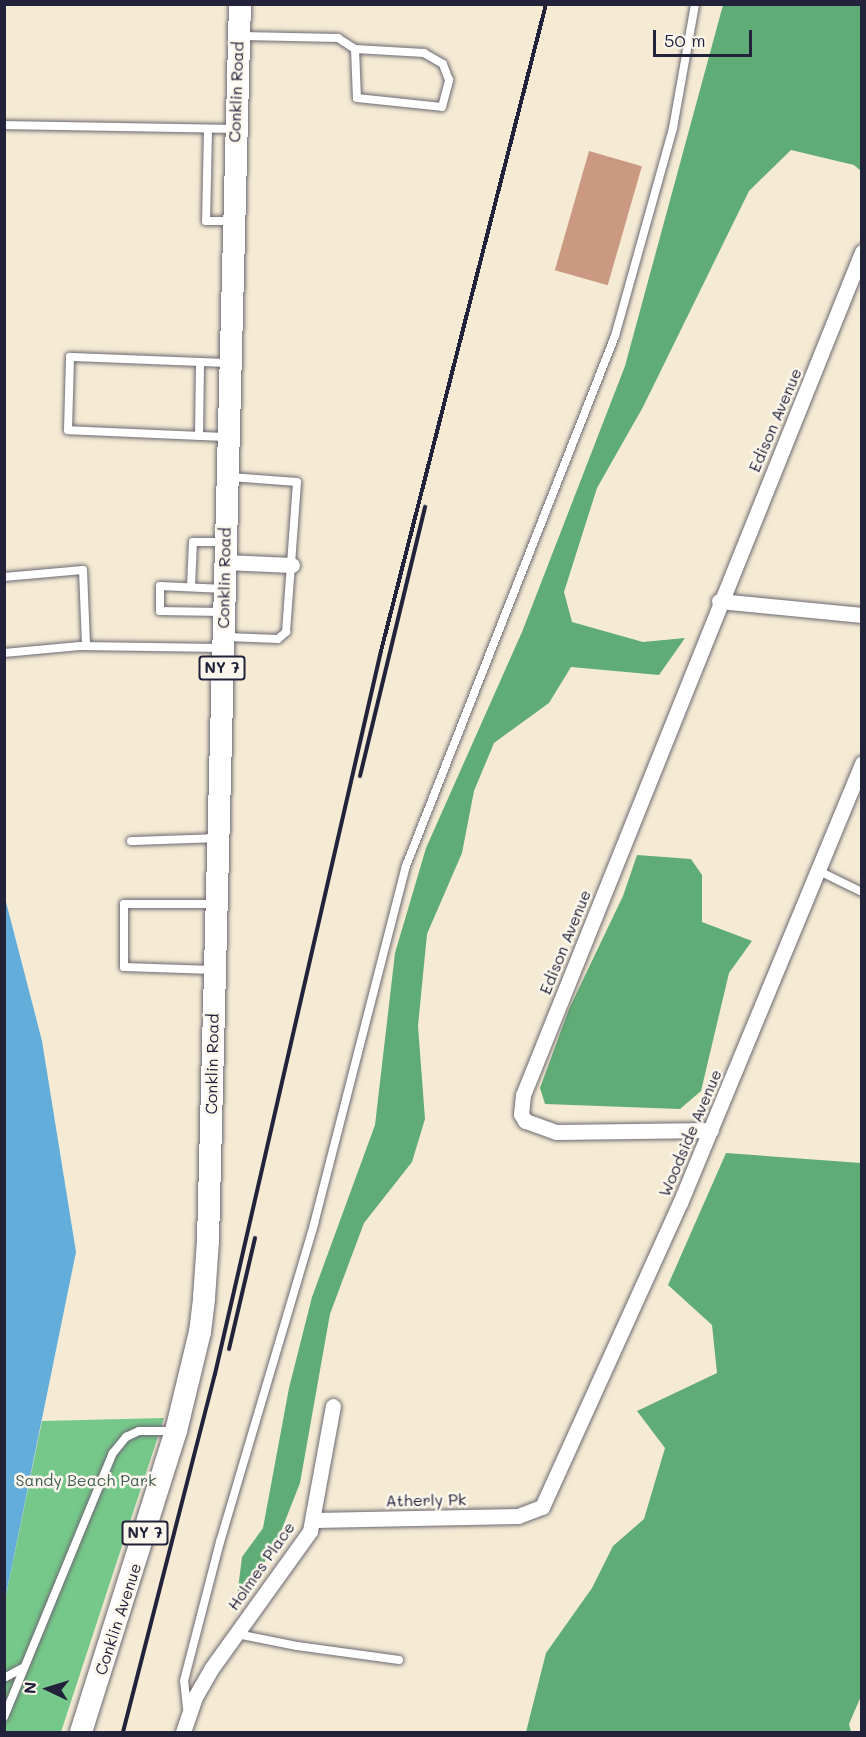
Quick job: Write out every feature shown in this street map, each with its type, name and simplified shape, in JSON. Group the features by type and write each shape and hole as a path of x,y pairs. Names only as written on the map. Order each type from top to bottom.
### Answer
{"main road":[{"name":"Conklin Road","path":"200,1332 208,1241 240,4"},
{"name":"Conklin Avenue","path":"81,1732 177,1431 200,1332"}],"street":[{"name":"Edison Avenue","path":"711,1130 556,1132 535,1128 521,1114 523,1095 719,601 861,252"},
{"path":"225,552 292,565"},
{"path":"719,601 861,615"},
{"name":"Woodside Avenue","path":"537,1510 553,1491 711,1130 815,869 861,763"},
{"name":"Holmes Place","path":"183,1732 211,1669 314,1520 333,1406"},
{"name":"Atherly Pk","path":"314,1520 518,1516 537,1510"}],"lane":[{"path":"188,1717 184,1681 314,1224 406,866 615,336 673,128 695,4"},
{"path":"238,36 338,38 355,49 424,53 443,64 449,80 442,107 357,98 355,49"},
{"path":"4,125 235,129"},
{"path":"208,129 206,220 233,221"},
{"path":"227,437 68,430 70,357 229,363"},
{"path":"199,436 200,362"},
{"path":"4,653 86,646 278,639 286,633 297,482 226,477"},
{"path":"191,587 193,542 225,552"},
{"path":"4,577 83,570 86,646"},
{"path":"223,612 160,610 160,586 224,589"},
{"path":"131,841 218,838"},
{"path":"815,869 861,892"},
{"path":"215,970 124,967 124,904 216,904"},
{"path":"4,1717 113,1453 126,1437 139,1431 177,1431"},
{"path":"236,1633 297,1646 399,1660"},
{"path":"4,1678 23,1668"}],"green space":[{"path":"723,5 861,5 861,171 854,165 791,150 749,191 643,407 597,488 564,592 572,622 643,642 685,638 659,675 571,667 549,703 494,743 474,791 462,853 427,934 418,1026 425,1119 412,1162 364,1223 330,1314 300,1483 278,1539 235,1613 242,1557 263,1528 289,1388 312,1297 375,1125 395,953 426,848 522,632 625,366"},
{"path":"637,855 691,859 702,875 702,922 752,941 729,973 701,1091 680,1109 545,1104 540,1088 569,1009 623,896"},
{"path":"726,1153 861,1163 862,1694 849,1724 851,1732 526,1732 546,1653 592,1588 613,1546 644,1519 665,1448 637,1411 717,1373 712,1325 668,1285"},
{"name":"Sandy Beach Park","path":"164,1418 61,1732 5,1732 5,1600 42,1421"}],"water":[{"path":"5,898 42,1041 76,1252 5,1600"}],"building":[{"path":"589,151 642,166 608,285 555,270"}],"railway":[{"path":"123,1732 215,1374 381,651 546,4"},
{"path":"360,776 425,507"},
{"path":"229,1349 255,1238"}]}
